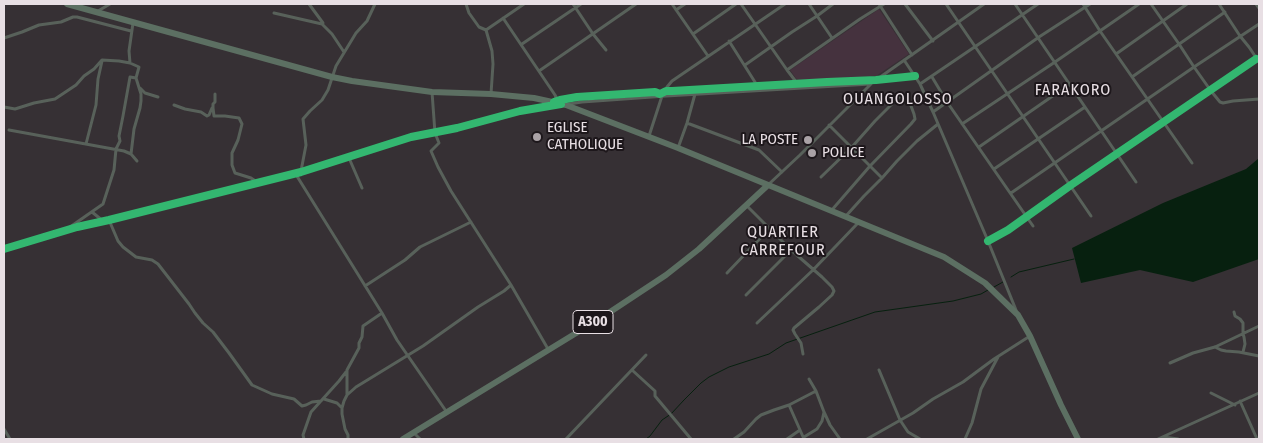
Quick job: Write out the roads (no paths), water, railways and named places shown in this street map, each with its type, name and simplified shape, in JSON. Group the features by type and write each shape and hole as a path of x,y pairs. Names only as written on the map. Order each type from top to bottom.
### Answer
{"highway":[{"path":"67,4 332,77 432,92 491,94 554,102 678,148 936,254 985,283 1018,315 1030,336 1078,439"},
{"name":"A300","path":"403,439 604,316 666,275 699,249 768,185"}],"street":[{"path":"96,12 110,4"},
{"path":"309,4 344,52"},
{"path":"301,172 306,145 303,119 322,100 328,90 336,66 356,33 367,21 375,4"},
{"path":"466,4 469,13 479,27 486,30"},
{"path":"486,30 524,4"},
{"path":"522,44 574,6 581,4"},
{"path":"539,71 636,4"},
{"path":"672,4 708,56"},
{"path":"676,10 685,4"},
{"path":"693,34 736,4"},
{"path":"741,4 798,84"},
{"path":"648,137 667,88 672,81 785,4"},
{"path":"809,4 832,38"},
{"path":"745,66 833,4"},
{"path":"787,70 881,4 912,55"},
{"path":"905,4 932,41"},
{"path":"946,4 1091,216"},
{"path":"768,185 871,84 984,4"},
{"path":"1015,4 1136,182"},
{"path":"920,84 1038,4"},
{"path":"933,112 1084,5 1090,4"},
{"path":"962,124 1139,4"},
{"path":"1151,4 1220,102 1259,98"},
{"path":"1116,54 1187,4"},
{"path":"988,241 1008,230 1164,122 1258,61 1219,4"},
{"path":"1256,4 1259,8"},
{"path":"1084,5 1192,163"},
{"path":"574,6 606,50"},
{"path":"1132,77 1225,12"},
{"path":"274,13 325,25"},
{"path":"4,38 39,25 61,22 73,17 131,31"},
{"path":"503,18 555,95 554,102"},
{"path":"130,62 129,51 133,22"},
{"path":"1011,194 1148,98 1259,24"},
{"path":"486,30 493,59 491,94"},
{"path":"729,41 760,90"},
{"path":"86,144 96,105 102,60"},
{"path":"4,107 15,109 55,99 76,85 102,60 130,62 139,67 136,78 141,94 131,154"},
{"path":"904,60 920,84 933,112 1018,315"},
{"path":"4,249 67,229 301,172 405,139 457,128 520,111 582,102 758,85 876,80 915,76"},
{"path":"67,229 104,202 114,170 116,149 120,141 119,136 130,77 136,78"},
{"path":"932,77 947,102 1033,226"},
{"path":"137,83 145,93 158,97"},
{"path":"554,102 577,97 655,92 660,94 695,94 871,84"},
{"path":"979,147 1070,84"},
{"path":"432,92 435,133 439,143 431,152 451,191 511,285 548,349"},
{"path":"174,105 201,112 207,116 213,108 215,94"},
{"path":"678,148 695,94"},
{"path":"821,177 900,97 905,97 911,106 915,119 830,211"},
{"path":"994,169 1085,107"},
{"path":"213,108 214,116 239,118 242,124 232,153 232,165 235,173 258,182"},
{"path":"687,123 759,150 782,172"},
{"path":"845,217 917,141 938,124"},
{"path":"829,125 882,178"},
{"path":"9,130 116,149 131,154 138,161"},
{"path":"349,158 362,188"},
{"path":"295,173 397,340 447,412"},
{"path":"746,206 834,290 832,295 820,307 793,330 801,343 803,354"},
{"path":"92,212 102,221"},
{"path":"109,220 123,247 136,257 152,260 158,264 194,313 220,341 252,385 272,394 294,399 302,406 322,400 337,403 342,408"},
{"path":"365,286 406,260 420,248 471,222"},
{"path":"758,323 814,270 858,222"},
{"path":"726,273 769,229"},
{"path":"746,295 791,250"},
{"path":"348,439 342,408 347,395 356,387 408,356 511,285"},
{"path":"1234,312 1235,316 1240,318 1242,323 1242,334 1244,337 1243,352"},
{"path":"304,439 303,435 313,409 339,381 359,348 363,326 382,313"},
{"path":"1170,363 1187,355 1214,347 1259,326"},
{"path":"866,439 963,382 1030,336"},
{"path":"1214,347 1221,350 1259,356"},
{"path":"566,439 646,355"},
{"path":"965,439 972,423 981,389 998,358"},
{"path":"347,370 347,395"},
{"path":"632,370 655,391 655,396 691,439"},
{"path":"879,370 900,420 908,432 920,439"},
{"path":"809,379 816,390 830,425 840,439"},
{"path":"734,439 744,432 756,419 789,405 816,390"},
{"path":"1212,393 1235,405"},
{"path":"1158,439 1259,393"},
{"path":"1240,401 1256,439"},
{"path":"789,405 804,438 817,429 822,421 824,412"},
{"path":"4,429 10,439"},
{"path":"786,439 800,430"},
{"path":"414,433 420,439"},
{"path":"1164,437 1178,439"}],"waterway":[{"path":"1011,277 1019,272 1074,259"},
{"path":"994,287 1003,282"},
{"path":"646,439 662,420 671,414 701,383 729,367 769,354 786,343 875,312 953,301 981,294 988,290"}],"place":[{"name":"EGLISE CATHOLIQUE","path":"537,137"},
{"name":"LA POSTE","path":"808,140"},
{"name":"POLICE","path":"812,153"}],"district":[{"name":"FARAKORO","path":"1073,91"},
{"name":"OUANGOLOSSO","path":"898,100"},
{"name":"QUARTIER CARREFOUR","path":"783,242"}]}
